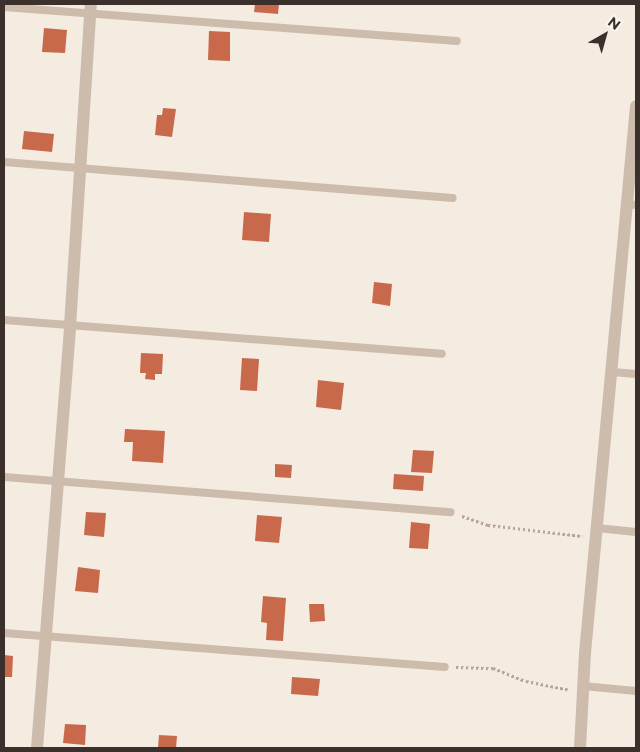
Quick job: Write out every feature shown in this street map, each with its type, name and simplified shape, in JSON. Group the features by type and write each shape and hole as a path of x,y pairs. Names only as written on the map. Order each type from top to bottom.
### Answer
{"street":[{"path":"37,748 70,326 90,9"},
{"path":"580,748 583,686 596,532 612,372 632,204 636,106"}],"lane":[{"path":"4,7 90,9 457,41"},
{"path":"4,162 453,198"},
{"path":"4,320 442,354"},
{"path":"612,372 636,374"},
{"path":"4,477 451,512"},
{"path":"596,532 636,532"},
{"path":"4,633 445,667"},
{"path":"583,686 636,691"}],"path":[{"path":"451,512 488,525 596,532"},
{"path":"445,667 493,668 526,681 574,691 583,686"}],"building":[{"path":"255,4 279,4 278,14 254,12"},
{"path":"44,28 67,30 65,53 42,52"},
{"path":"209,31 230,32 230,61 208,60"},
{"path":"163,108 176,109 172,137 155,135 157,115 162,115"},
{"path":"24,131 54,134 52,152 22,149"},
{"path":"244,212 271,214 269,242 242,240"},
{"path":"374,282 392,284 390,306 372,303"},
{"path":"141,353 163,354 162,374 155,374 155,380 145,379 146,373 140,373"},
{"path":"242,358 259,359 257,391 240,390"},
{"path":"318,380 344,383 341,410 316,407"},
{"path":"125,429 165,431 163,463 132,461 133,442 124,442"},
{"path":"413,450 434,451 432,473 411,472"},
{"path":"275,464 292,465 291,478 275,477"},
{"path":"394,474 424,476 423,491 393,489"},
{"path":"86,512 106,513 104,537 84,535"},
{"path":"257,515 282,517 279,543 255,541"},
{"path":"411,522 430,524 428,549 409,548"},
{"path":"78,567 100,570 98,593 75,591"},
{"path":"263,596 286,598 283,641 266,640 267,623 261,622"},
{"path":"309,604 324,604 325,621 310,622"},
{"path":"4,655 13,656 12,677 4,677"},
{"path":"292,677 320,679 318,696 291,694"},
{"path":"65,724 86,725 85,745 63,743"},
{"path":"159,735 177,736 176,748 158,748"}]}
